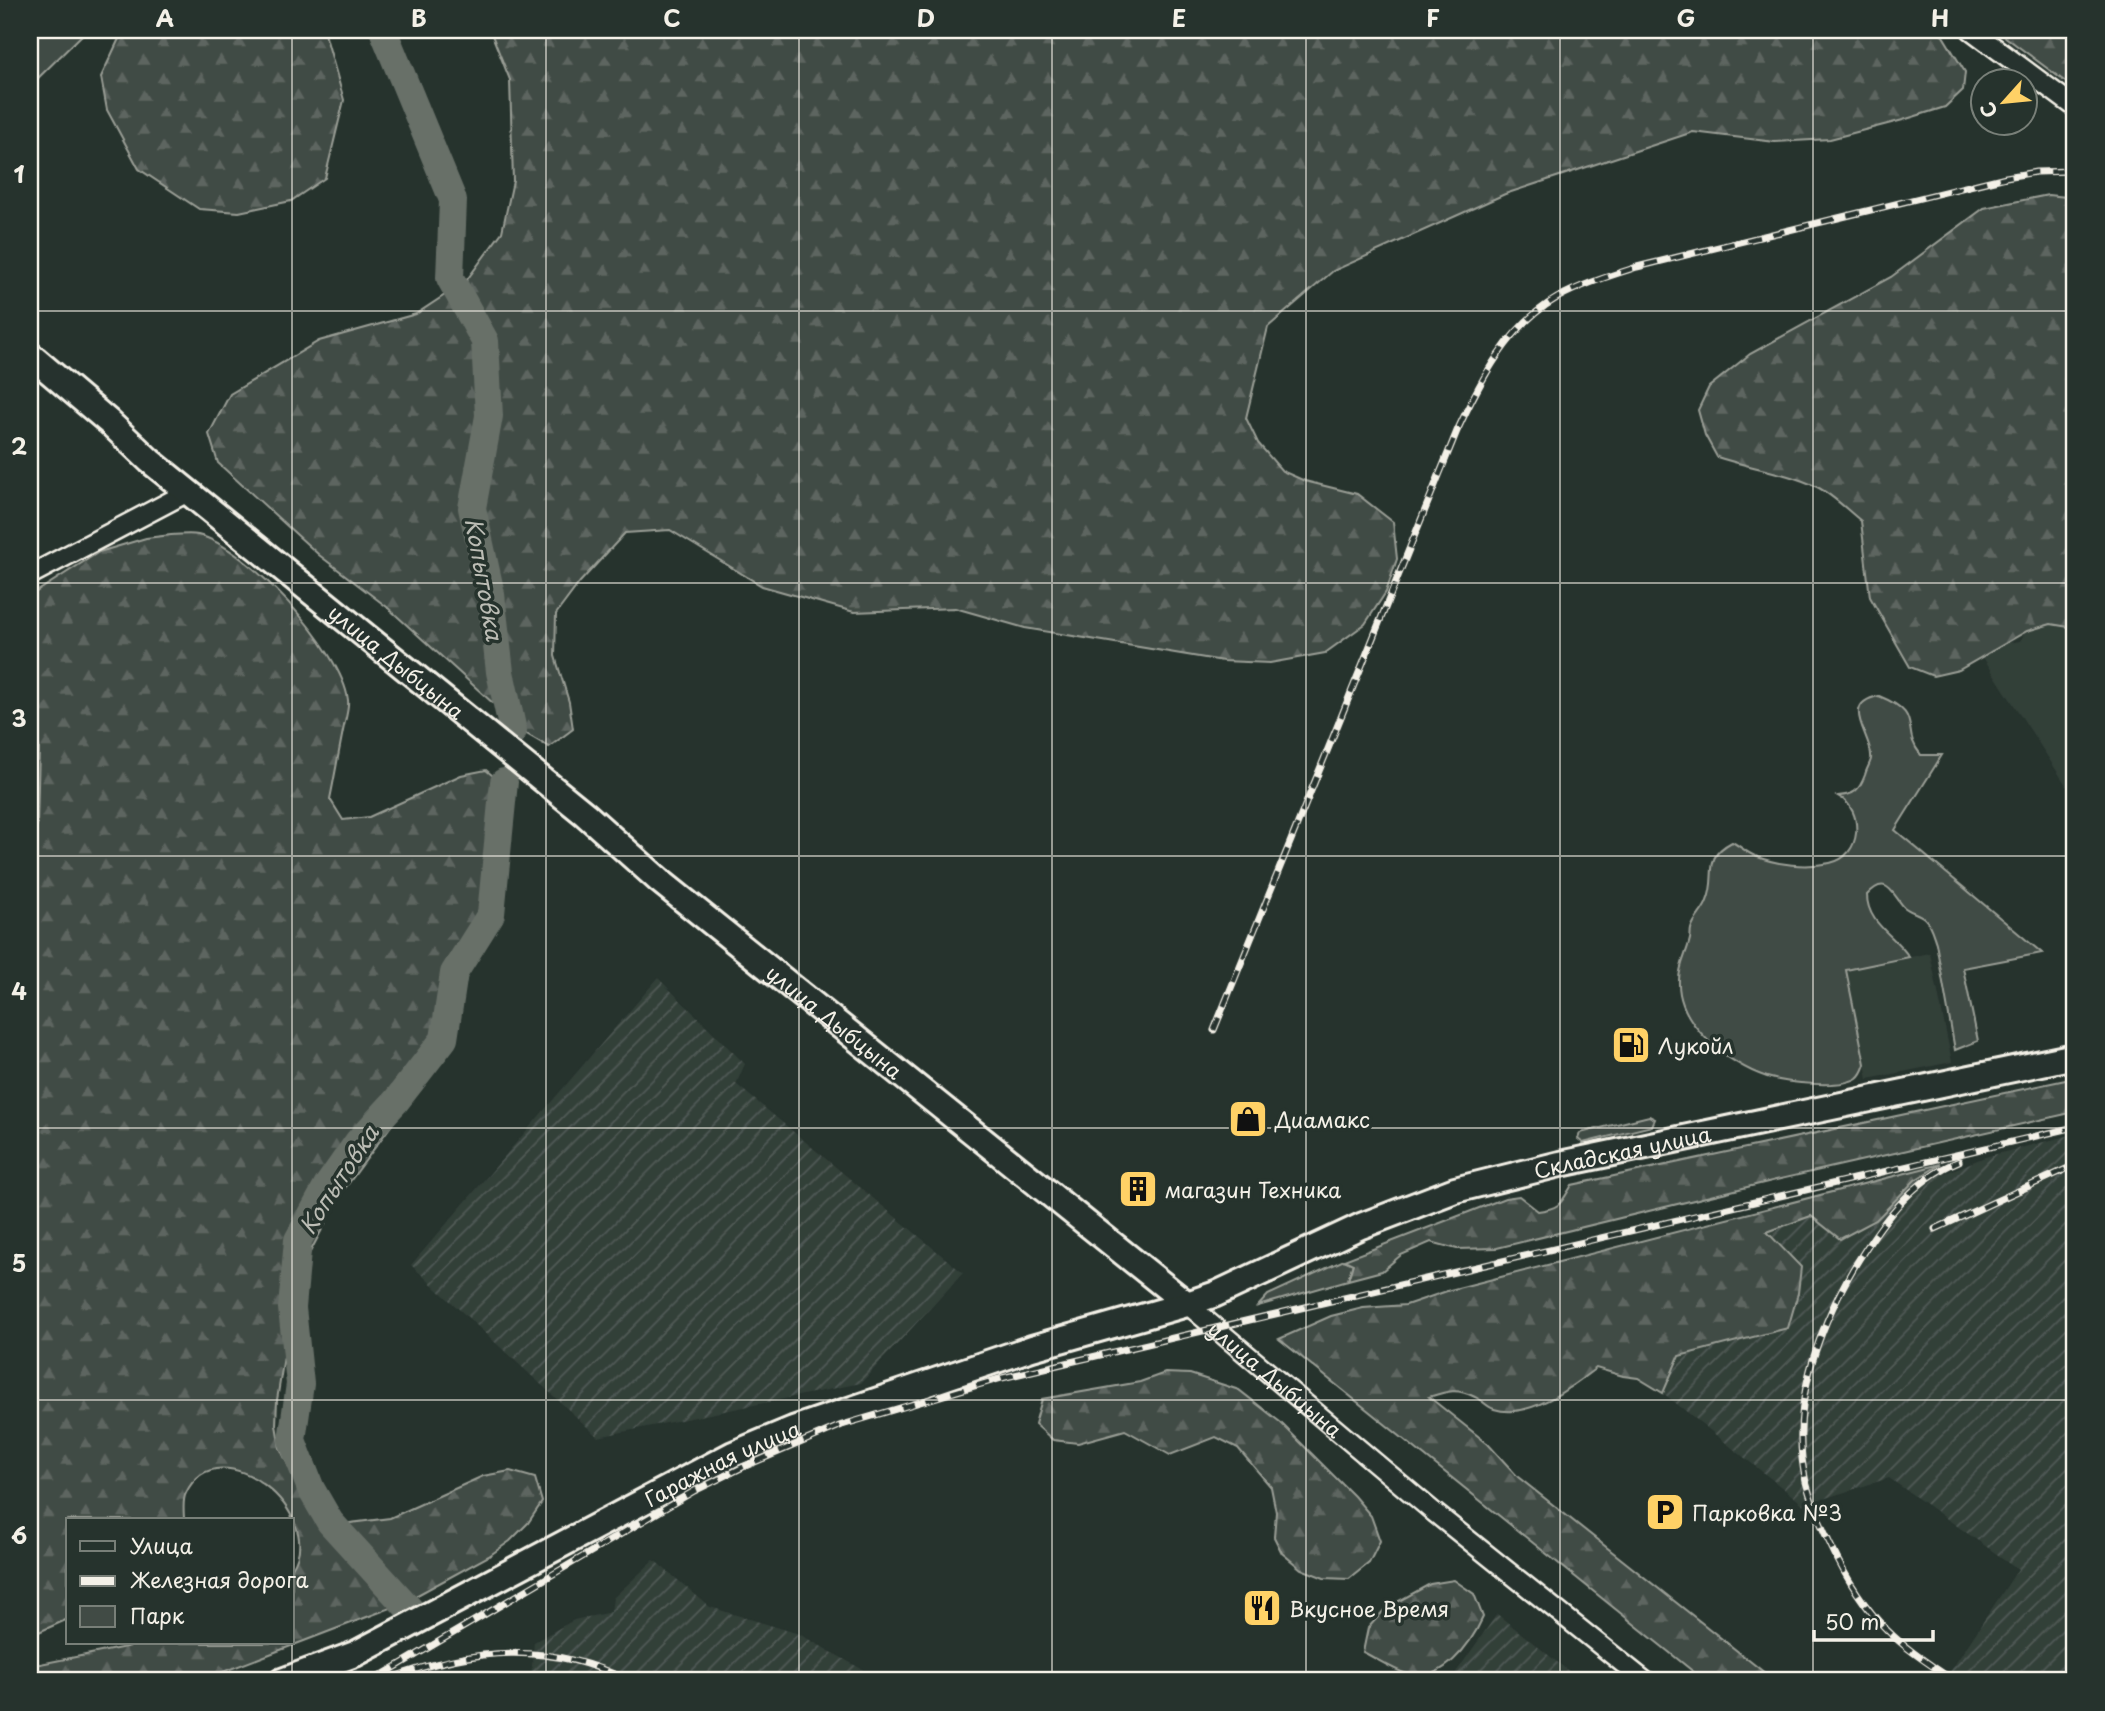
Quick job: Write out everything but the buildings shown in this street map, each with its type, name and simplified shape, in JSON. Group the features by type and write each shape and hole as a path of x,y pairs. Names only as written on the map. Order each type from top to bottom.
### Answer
{"street":[{"path":"1971,30 2075,107"},
{"name":"улица Дыбцына","path":"30,355 188,492 585,814 660,881 1187,1304 1435,1513 1646,1681"},
{"path":"30,575 188,492"},
{"name":"Складская улица","path":"1187,1304 1216,1294 1361,1226 1455,1190 1560,1164 2075,1056"},
{"name":"Гаражная улица","path":"282,1681 355,1654 733,1454 793,1429 1032,1348 1187,1304"}],"shaded area":[{"path":"2075,600 2075,799 1977,648 2020,641 2043,602"},
{"path":"1930,953 1952,1062 1868,1079 1846,970"},
{"path":"658,978 745,1064 736,1084 963,1273 861,1383 598,1437 411,1265"},
{"path":"2075,1134 2075,1681 1944,1681 2018,1569 1889,1478 1804,1505 1663,1393 1679,1356 1766,1232 1811,1216 1876,1220 1915,1180 1941,1164 1945,1173 1985,1157"},
{"path":"654,1560 710,1607 799,1634 883,1681 479,1681 531,1678 534,1642 574,1620 611,1612 613,1598"},
{"path":"1497,1614 1581,1681 1450,1681"}],"green space":[{"path":"30,30 87,30 30,86"},
{"path":"123,30 324,30 344,100 325,178 291,201 239,212 199,209 139,169 107,110 101,77"},
{"path":"490,30 1935,30 1943,36 1965,72 1963,90 1945,107 1903,120 1830,139 1775,142 1693,132 1505,194 1333,271 1268,327 1246,418 1258,443 1282,471 1305,481 1357,494 1393,522 1397,559 1386,592 1365,624 1325,653 1270,663 1223,661 1025,628 955,608 854,612 762,586 670,530 625,533 580,582 556,614 555,656 569,702 573,729 549,747 518,729 387,607 319,555 218,463 209,434 230,394 319,341 416,314 466,281 502,232 513,181 510,80"},
{"path":"1996,30 2075,30 2075,89"},
{"path":"2048,195 2075,198 2075,628 2051,624 2027,631 1959,670 1933,676 1910,667 1870,597 1861,521 1817,487 1717,457 1705,435 1698,410 1709,387 1750,354 1891,277 1984,208"},
{"path":"188,534 218,543 265,579 311,629 342,679 348,700 330,799 343,820 369,817 461,775 486,770 505,786 510,810 463,988 421,1085 340,1195 284,1302 285,1350 276,1425 280,1448 301,1493 317,1512 342,1524 390,1518 483,1476 510,1471 535,1478 542,1502 528,1523 510,1541 489,1556 401,1604 199,1681 30,1681 30,1666 141,1644 294,1644 294,1562 299,1547 294,1518 265,1485 244,1473 222,1469 202,1475 186,1493 184,1518 66,1518 66,1620 30,1636 30,836 37,825 39,747 30,731 30,596 99,552 146,538"},
{"path":"1879,696 1893,703 1907,716 1915,746 1921,755 1942,755 1895,830 2042,953 1963,968 1978,1041 1955,1050 1936,943 1930,926 1924,918 1904,907 1888,888 1880,886 1867,895 1868,905 1877,922 1909,957 1846,970 1865,1064 1861,1073 1849,1081 1827,1084 1800,1083 1767,1077 1722,1053 1696,1027 1687,1012 1679,980 1691,929 1710,892 1713,861 1722,848 1732,842 1755,856 1792,865 1830,863 1849,852 1854,843 1856,822 1847,803 1838,796 1855,791 1863,780 1871,759 1860,722 1860,706"},
{"path":"2075,1078 2075,1112 1776,1180 1497,1248 1457,1249 1431,1242 1401,1255 1382,1271 1348,1280 1353,1264 1344,1260 1505,1198 1519,1196 1538,1211 1546,1210 1560,1204 1572,1185"},
{"path":"1649,1116 1655,1119 1652,1126 1583,1143 1578,1139 1580,1133"},
{"path":"1941,1164 1915,1180 1876,1220 1840,1239 1811,1216 1767,1232 1801,1267 1798,1293 1788,1328 1679,1356 1663,1393 1638,1378 1596,1368 1548,1400 1521,1410 1494,1409 1469,1394 1458,1391 1429,1397 1488,1444 1518,1477 1775,1681 1705,1681 1279,1339 1331,1316 1363,1308 1406,1305 1450,1290"},
{"path":"1344,1260 1353,1263 1348,1280 1258,1306 1268,1295"},
{"path":"1165,1373 1190,1374 1239,1390 1280,1422 1371,1516 1380,1541 1369,1563 1349,1579 1324,1578 1301,1569 1282,1553 1274,1537 1276,1512 1271,1487 1238,1448 1216,1437 1170,1455 1125,1430 1078,1443 1053,1440 1035,1424 1042,1399 1140,1382"},
{"path":"1454,1580 1474,1594 1483,1617 1471,1639 1454,1660 1432,1674 1420,1676 1401,1672 1363,1652 1368,1628 1386,1608 1430,1584"}],"waterway":[{"name":"Копытовка","path":"383,30 453,200 450,278 485,341 489,416 472,508 491,594 500,672 513,731"},
{"name":"Копытовка","path":"412,1612 330,1522 311,1489 292,1440 300,1384 292,1308 298,1240 328,1185 358,1142 396,1101 444,1039 454,973 491,914 504,782"}],"railway":[{"path":"1214,1030 1457,431 1497,356 1524,324 1557,298 1637,267 2006,177 2036,172 2075,171"},
{"path":"372,1681 694,1491 842,1425 1002,1378 2075,1127"},
{"path":"1954,1681 1911,1651 1887,1630 1862,1601 1836,1557 1808,1490 1801,1427 1804,1399 1818,1344 1853,1269 1885,1221 1911,1192 1942,1169 1959,1161"},
{"path":"1935,1229 2075,1165"},
{"path":"391,1678 452,1660 511,1653 570,1659 629,1681"}],"place":[{"name":"Лукойл","path":"1631,1045"},
{"name":"Диамакс","path":"1248,1119"},
{"name":"магазин Техника","path":"1138,1189"},
{"name":"Парковка №3","path":"1665,1512"},
{"name":"Вкусное Время","path":"1262,1608"}]}
